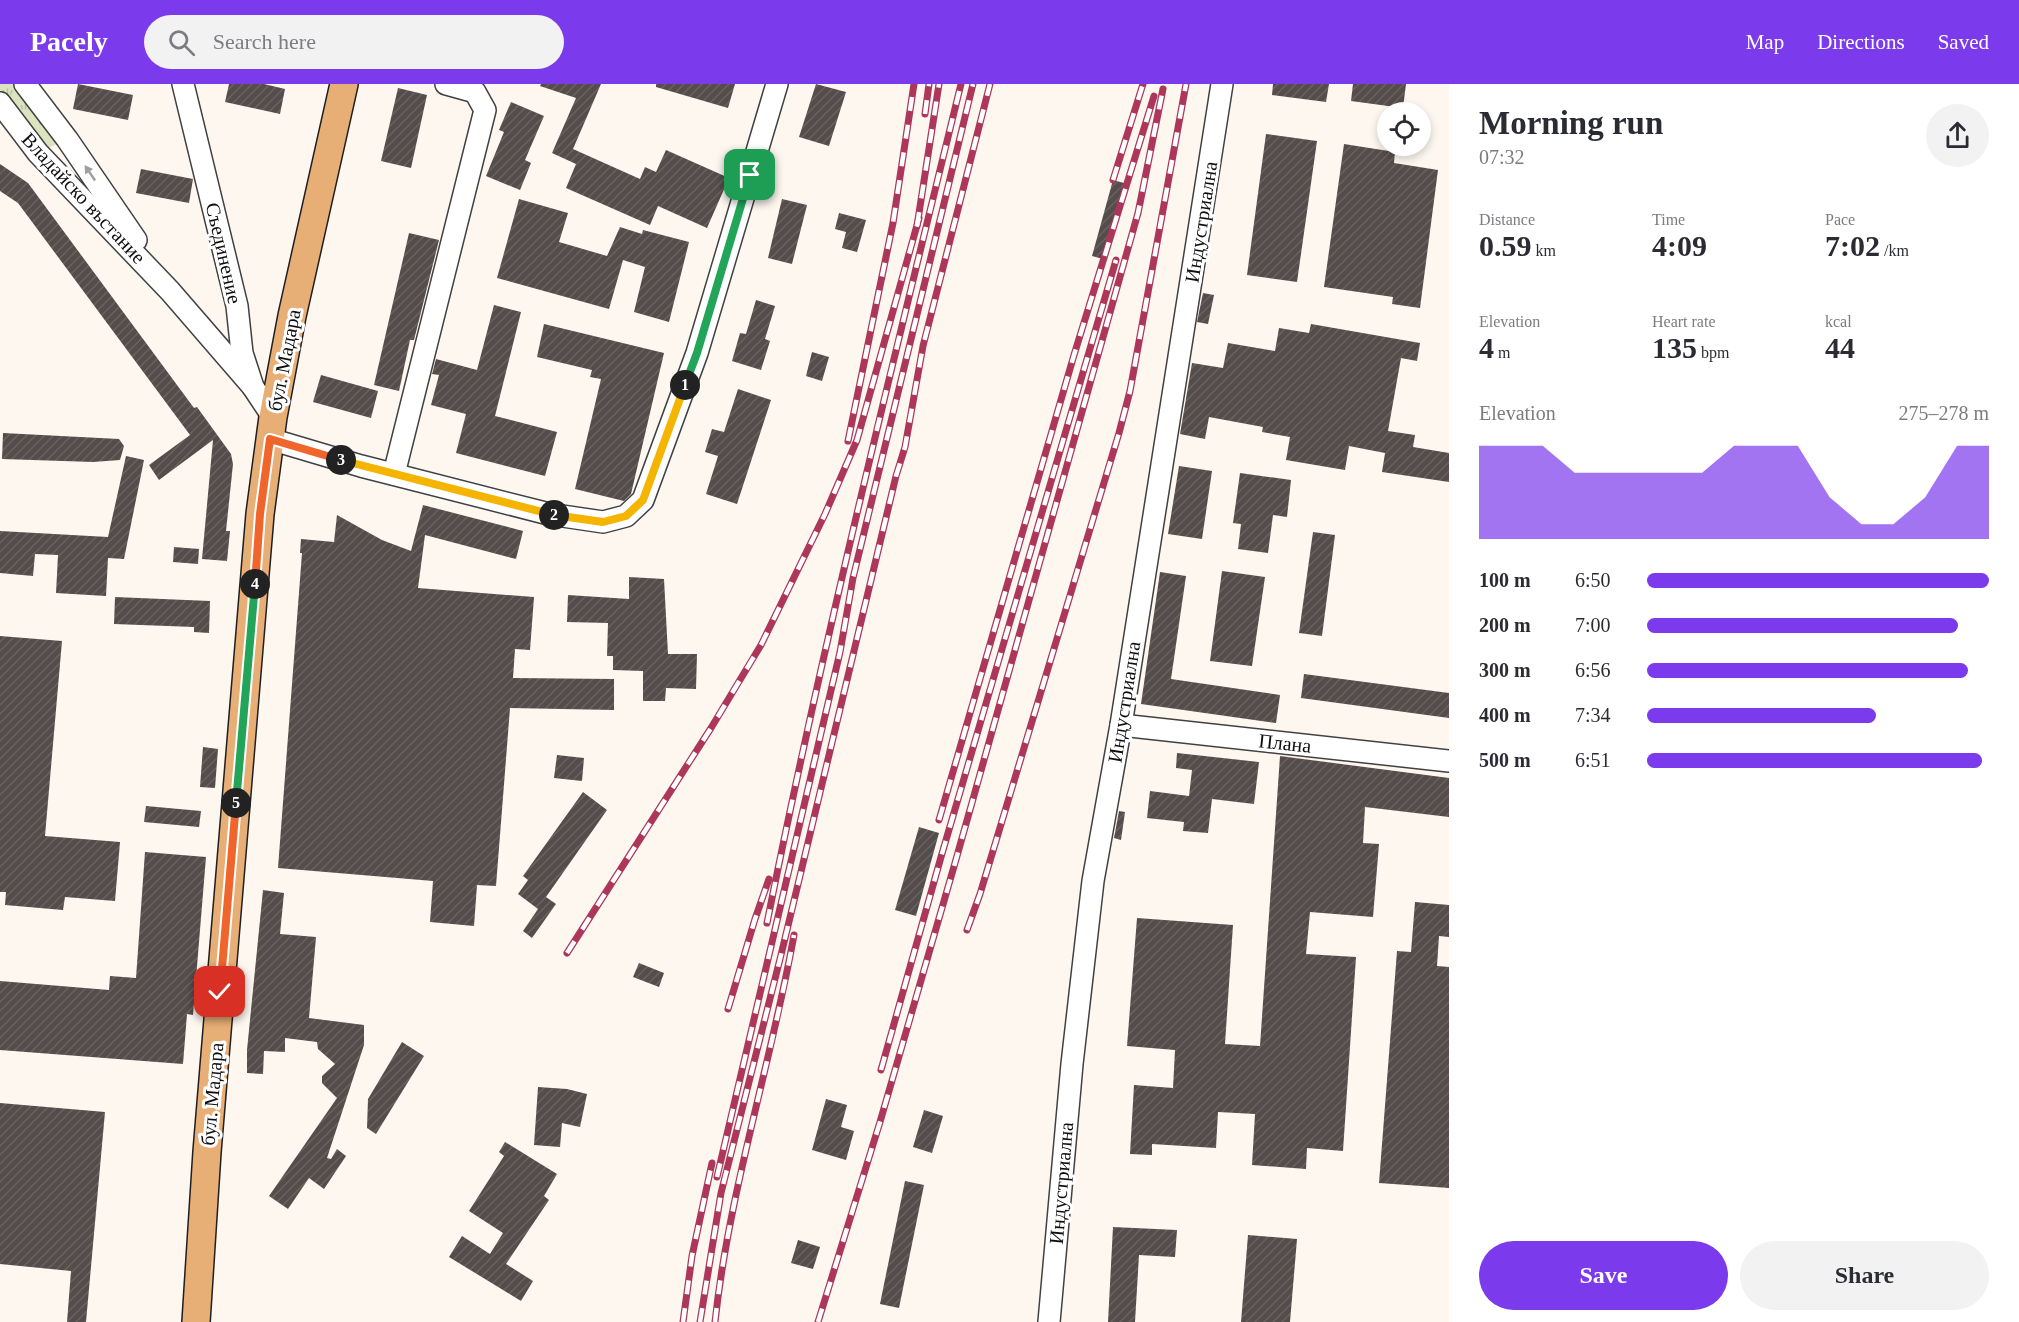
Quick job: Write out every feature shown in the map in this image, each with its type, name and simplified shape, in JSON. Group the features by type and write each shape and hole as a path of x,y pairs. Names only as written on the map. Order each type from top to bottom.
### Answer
{"main road":[{"name":"бул. Мадара","path":"196,1322 207,1152 257,550 272,428 292,316 344,84"}],"street":[{"name":"Владайско въстание","path":"25,84 67,139 171,291"},
{"name":"Съединение","path":"183,84 237,306 242,352 253,387 272,428"},
{"path":"272,428 394,474 549,514 603,522 626,516 643,500 697,353 777,84"},
{"name":"Индустриална","path":"1049,1322 1072,1064 1093,881 1121,724 1222,84"},
{"path":"394,474 485,110 475,92 453,85"},
{"name":"Владайско въстание","path":"0,104 38,153 171,291 253,387"},
{"name":"Плана","path":"1121,724 1449,761"}],"green space":[{"path":"0,84 25,84 67,139 38,153 0,104"}],"building":[{"path":"78,84 133,95 128,120 73,109"},
{"path":"229,84 264,84 285,89 280,114 225,102"},
{"path":"541,84 601,84 573,149 640,179 645,167 656,172 666,150 729,178 707,228 658,206 650,225 566,188 576,164 552,153 576,98 540,86"},
{"path":"656,84 735,84 728,108 656,87"},
{"path":"816,84 846,92 829,146 799,137"},
{"path":"1273,84 1329,84 1326,102 1272,95"},
{"path":"1353,84 1406,84 1404,102 1377,102 1377,104 1351,101"},
{"path":"398,88 427,95 411,168 381,161"},
{"path":"511,102 544,116 525,160 531,163 520,190 486,176 504,132 499,130"},
{"path":"1266,134 1317,141 1297,282 1247,275"},
{"path":"1344,144 1377,149 1377,156 1395,156 1394,163 1438,170 1420,308 1392,304 1393,297 1324,287"},
{"path":"0,164 28,183 194,408 197,407 231,454 233,464 226,531 230,531 227,561 202,559 213,440 159,480 149,465 190,435 18,203 0,191"},
{"path":"141,169 193,179 189,203 136,193"},
{"path":"1113,180 1124,183 1103,259 1092,256"},
{"path":"519,199 568,213 559,242 607,256 620,227 642,234 643,230 689,242 669,322 634,312 645,267 623,260 609,309 497,278"},
{"path":"782,199 807,205 792,264 768,258"},
{"path":"839,213 866,220 857,252 842,248 846,232 835,229"},
{"path":"409,233 439,240 414,340 410,340 399,391 374,385"},
{"path":"1203,293 1214,295 1208,324 1197,322"},
{"path":"756,300 775,306 765,339 770,341 761,370 732,361 740,333 746,334"},
{"path":"494,305 521,312 495,416 557,432 545,476 456,453 466,414 431,405 439,375 432,374 436,359 477,370"},
{"path":"544,324 664,353 631,494 624,501 575,489 601,379 590,377 592,370 537,357"},
{"path":"1311,324 1420,343 1417,361 1401,358 1388,431 1415,435 1413,447 1449,453 1449,482 1382,472 1385,453 1349,446 1345,470 1286,460 1290,437 1262,432 1263,427 1209,417 1205,439 1180,434 1192,363 1223,368 1228,343 1275,351 1279,328 1309,333"},
{"path":"812,352 829,357 822,381 806,376"},
{"path":"321,375 378,391 371,418 313,402"},
{"path":"738,389 771,400 737,504 706,494 718,456 705,452 712,429 724,432"},
{"path":"3,433 119,439 124,446 120,460 93,462 2,459"},
{"path":"126,456 144,460 124,559 108,558 106,596 56,593 58,555 35,554 33,576 0,573 0,531 108,537"},
{"path":"1179,466 1212,471 1202,539 1168,534"},
{"path":"1240,473 1291,480 1287,517 1273,515 1268,553 1238,549 1241,524 1233,523"},
{"path":"423,505 523,531 516,559 425,535 418,588 534,597 530,650 515,649 513,678 614,679 614,710 510,708 496,886 477,885 474,926 430,922 433,881 278,868 302,553 300,553 301,539 334,542 337,515 382,540 411,551"},
{"path":"1313,532 1335,535 1322,636 1299,633"},
{"path":"174,547 199,549 198,564 173,562"},
{"path":"1222,571 1265,577 1252,666 1210,661"},
{"path":"1160,572 1186,576 1171,679 1280,695 1276,723 1141,704"},
{"path":"629,577 664,579 668,654 697,654 696,689 666,688 665,701 643,701 643,671 613,670 613,656 607,656 608,623 567,622 568,595 629,599"},
{"path":"115,597 210,601 209,633 194,632 194,627 114,624"},
{"path":"0,636 62,641 45,836 120,842 115,901 65,897 63,910 5,905 6,892 0,892"},
{"path":"1304,674 1449,693 1449,718 1301,698"},
{"path":"203,747 218,749 215,788 200,787"},
{"path":"1177,753 1259,762 1254,804 1212,799 1208,833 1183,831 1184,822 1147,818 1150,791 1189,796 1192,770 1176,768"},
{"path":"557,755 584,758 582,781 554,778"},
{"path":"1280,756 1449,778 1449,817 1365,807 1363,843 1379,844 1373,917 1310,912 1306,954 1356,957 1343,1151 1307,1148 1306,1169 1252,1165 1255,1114 1218,1112 1216,1148 1152,1144 1152,1155 1130,1154 1134,1085 1173,1088 1175,1050 1127,1046 1137,918 1233,925 1225,1044 1260,1046"},
{"path":"583,792 607,810 546,897 556,904 532,938 523,931 538,909 518,894 528,880 523,876"},
{"path":"146,806 201,811 199,827 144,822"},
{"path":"1119,811 1125,812 1121,840 1114,838"},
{"path":"919,827 939,833 916,916 895,910"},
{"path":"145,852 206,857 193,1015 187,1014 183,1064 0,1050 0,981 109,990 110,976 136,978"},
{"path":"263,890 284,893 280,934 316,937 309,1018 364,1025 364,1045 327,1158 331,1159 337,1149 346,1156 324,1189 309,1178 288,1209 269,1196 337,1098 322,1083 322,1076 335,1064 318,1049 317,1042 285,1038 285,1052 264,1051 263,1074 247,1073 247,1050"},
{"path":"1415,902 1449,905 1449,937 1439,936 1437,966 1449,967 1449,1188 1379,1183 1397,951 1411,952"},
{"path":"639,963 664,973 659,987 633,977"},
{"path":"402,1042 424,1056 376,1134 367,1128 368,1099"},
{"path":"538,1087 567,1089 587,1094 580,1127 562,1123 560,1147 534,1145"},
{"path":"826,1099 847,1105 841,1127 854,1131 846,1160 812,1150"},
{"path":"0,1103 105,1112 86,1322 67,1322 71,1271 0,1264"},
{"path":"924,1110 943,1116 932,1153 913,1147"},
{"path":"505,1142 557,1174 544,1196 549,1200 506,1264 533,1281 521,1301 449,1257 462,1236 490,1254 503,1233 469,1211 504,1156 499,1152"},
{"path":"905,1181 924,1185 899,1308 880,1304"},
{"path":"1113,1227 1177,1230 1175,1257 1139,1255 1135,1322 1108,1322"},
{"path":"1248,1235 1297,1239 1290,1322 1241,1322"},
{"path":"798,1240 820,1247 813,1269 791,1263"}],"railway":[{"path":"848,441 893,223 914,84"},
{"path":"925,114 929,84"},
{"path":"917,226 939,84"},
{"path":"767,923 835,608 961,84"},
{"path":"717,1177 840,652 853,578 973,84"},
{"path":"700,1322 721,1193 905,447 923,346 990,84"},
{"path":"1113,180 1143,84"},
{"path":"967,930 980,894 1130,391 1186,84"},
{"path":"818,1322 880,1122 955,863 1138,213 1163,89"},
{"path":"939,820 1074,355 1154,96"},
{"path":"567,953 711,728 761,645 825,514 857,440 919,218"},
{"path":"881,1070 1116,260"},
{"path":"728,1009 769,879"},
{"path":"715,1322 730,1224 794,935"},
{"path":"683,1322 692,1256 712,1163"}],"route":[{"path":"220,992 260,514 270,439 361,466 549,514 603,522 626,516 643,500 697,353 750,175"}]}
